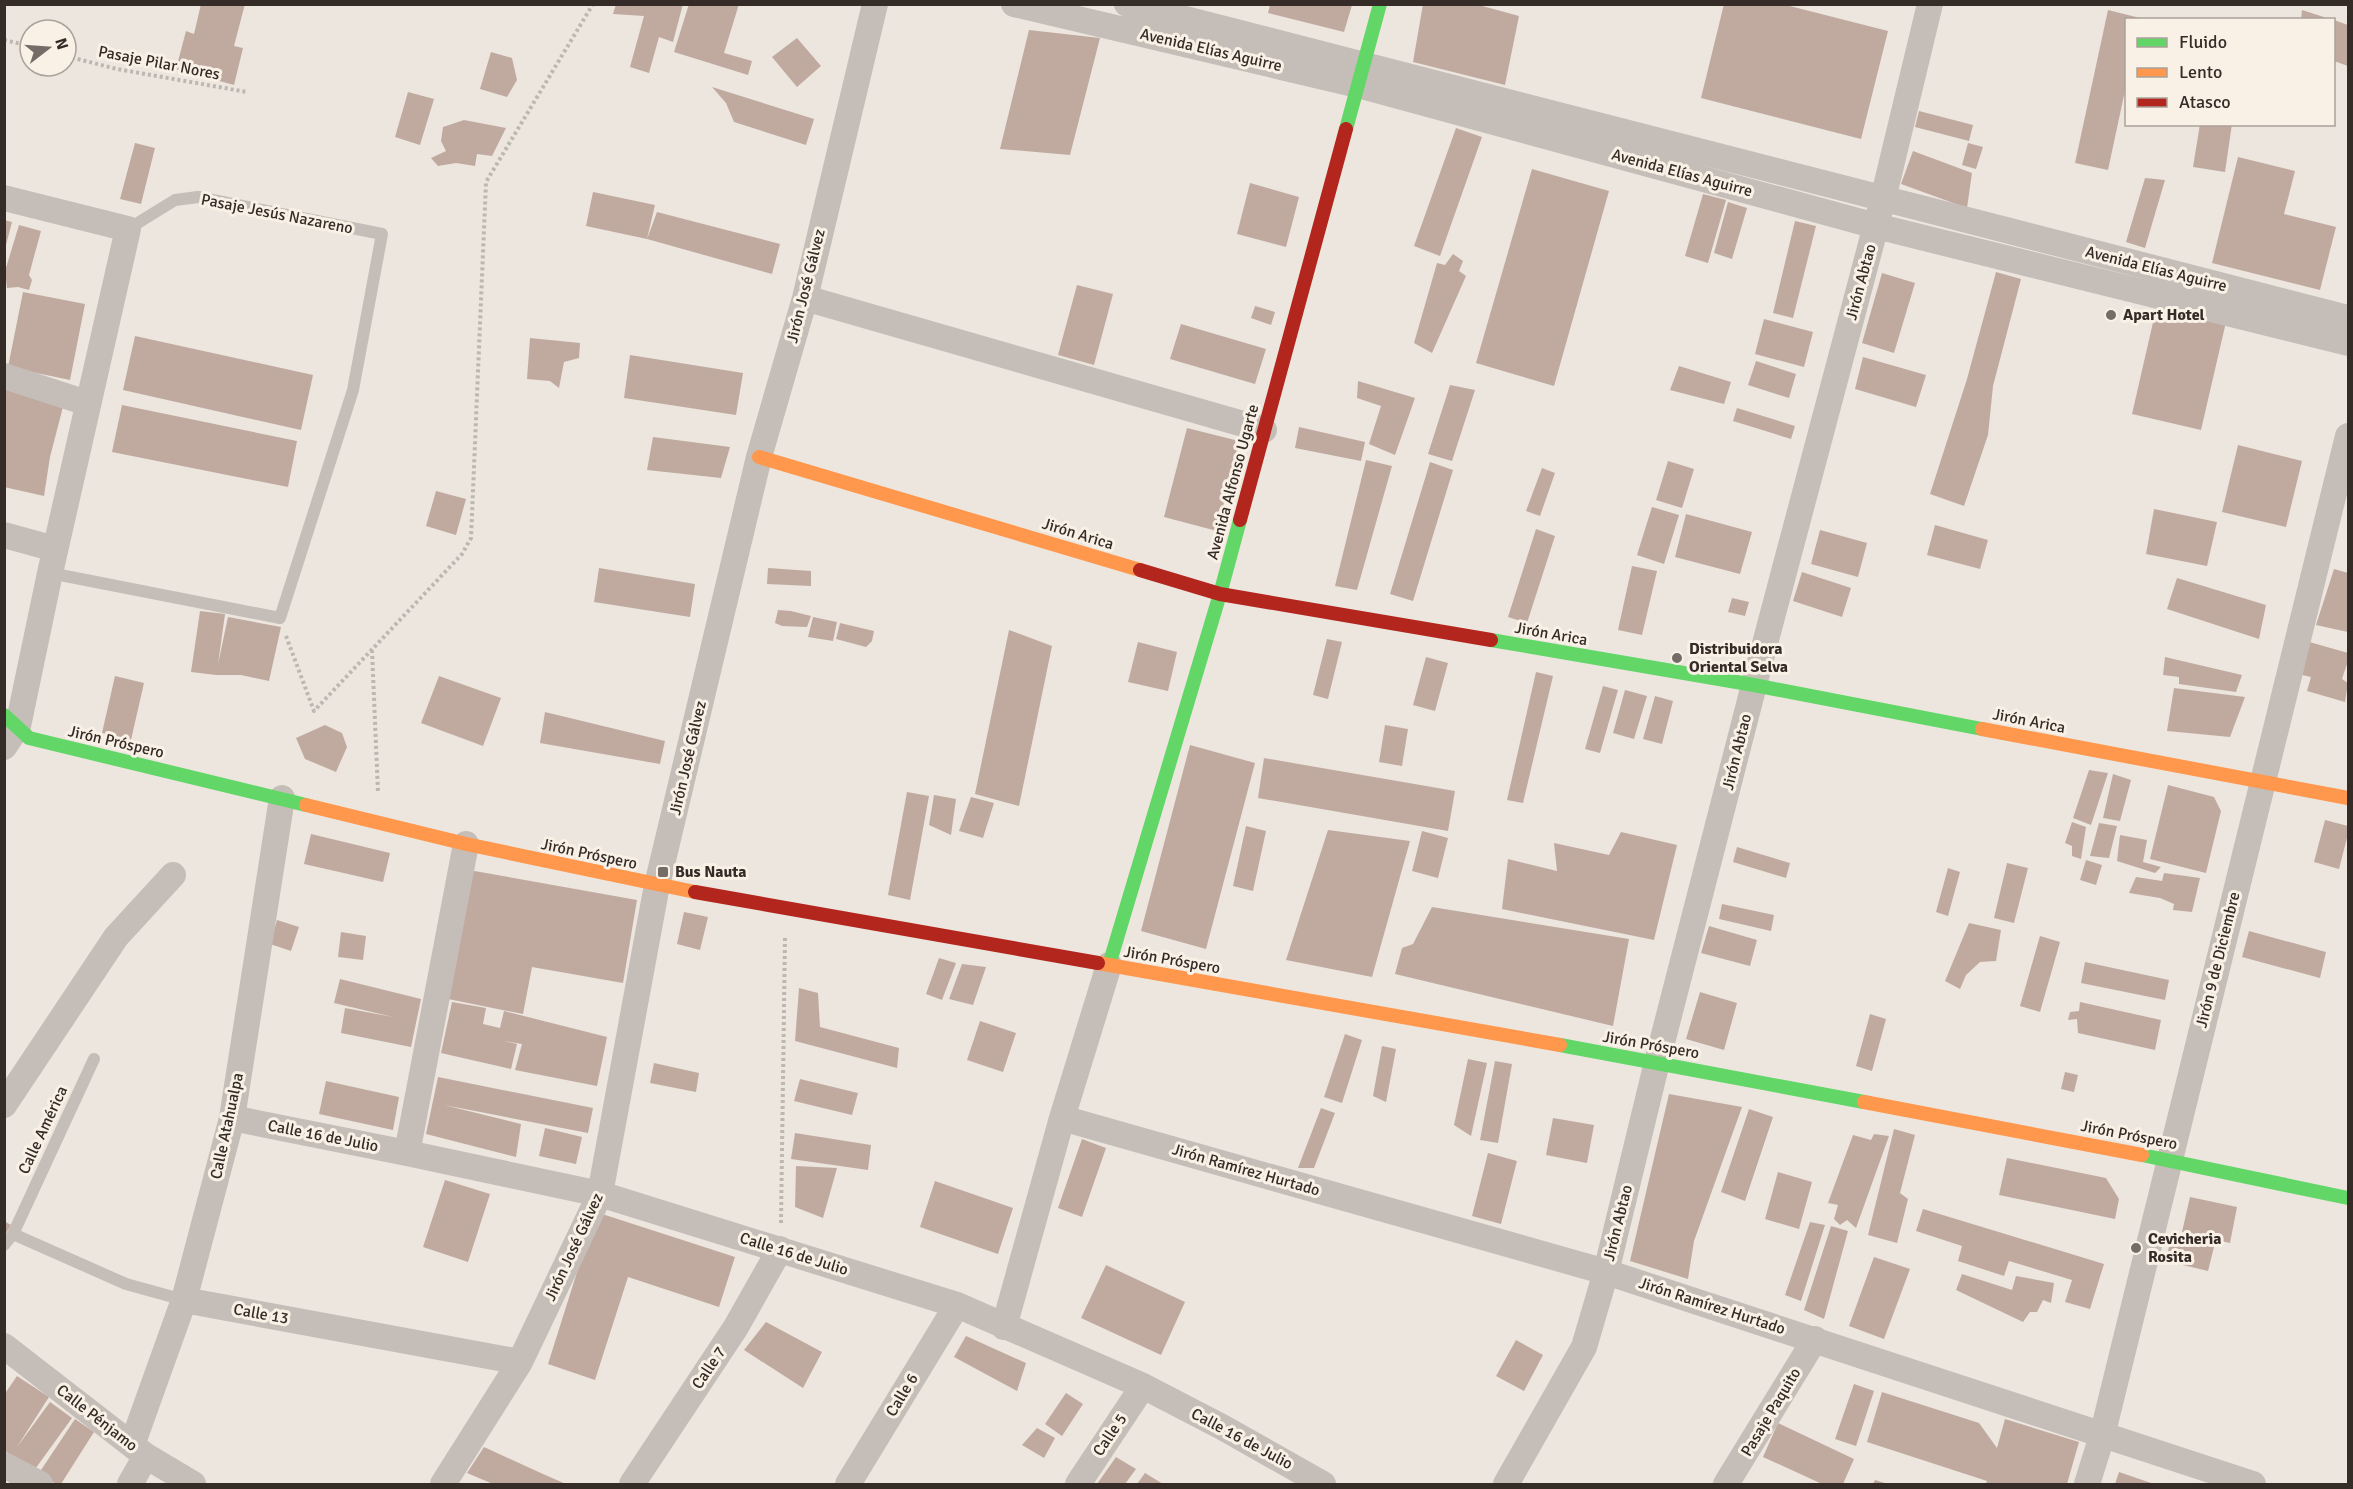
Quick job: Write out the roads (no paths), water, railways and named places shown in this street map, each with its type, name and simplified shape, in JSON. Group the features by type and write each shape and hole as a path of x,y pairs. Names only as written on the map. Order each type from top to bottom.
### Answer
{"street":[{"name":"Jirón José Gálvez","path":"443,1485 520,1362 600,1194 657,885 759,456 805,298 875,4"},
{"name":"Avenida Elías Aguirre","path":"1014,4 1360,74 1883,199 2349,318"},
{"name":"Avenida Elías Aguirre","path":"1126,4 1876,226 2349,343"},
{"name":"Avenida Alfonso Ugarte","path":"1109,965 1220,594 1380,4"},
{"name":"Jirón Abtao","path":"1506,1485 1584,1347 1606,1272 1657,1062 1754,685 1883,199 1930,4"},
{"path":"4,198 128,229 52,561 9,730"},
{"path":"805,298 1264,430"},
{"path":"4,376 87,403"},
{"name":"Jirón 9 de Diciembre","path":"2087,1485 2102,1436 2261,783 2349,436"},
{"name":"Jirón Arica","path":"759,456 1220,594 1754,685 2349,798"},
{"path":"4,535 52,561"},
{"name":"Jirón Próspero","path":"9,730 29,738 466,844 657,885 1657,1062 2169,1160 2349,1198"},
{"name":"Calle Atahualpa","path":"130,1485 184,1300 232,1119 282,798"},
{"path":"406,1153 466,844"},
{"path":"4,1105 116,937 173,875"},
{"path":"1004,1327 1062,1118 1109,965"},
{"name":"Jirón Ramírez Hurtado","path":"1062,1118 1606,1272 2253,1485"},
{"name":"Calle 16 de Julio","path":"232,1119 600,1194 957,1305 1143,1386 1312,1482"},
{"name":"Calle 7","path":"632,1485 736,1327 780,1249"},
{"name":"Calle 13","path":"184,1300 520,1362"},
{"name":"Calle 6","path":"848,1485 957,1305"},
{"name":"Pasaje Paquito","path":"1726,1485 1815,1339"},
{"name":"Calle Pénjamo","path":"4,1346 139,1450 193,1485"},
{"name":"Calle 5","path":"1078,1485 1143,1386"},
{"path":"4,1465 40,1485"}],"lane":[{"name":"Pasaje Jesús Nazareno","path":"52,561 280,618 353,390 382,234 198,197 175,200 128,229"},
{"name":"Calle América","path":"4,1245 13,1234 94,1059"},
{"name":"Calle 13","path":"13,1234 126,1284 184,1300"}],"place":[{"name":"Apart Hotel","path":"2111,315"},
{"name":"Distribuidora Oriental Selva","path":"1677,658"},
{"name":"Bus Nauta","path":"663,872"},
{"name":"Cevicheria Rosita","path":"2136,1248"}]}
